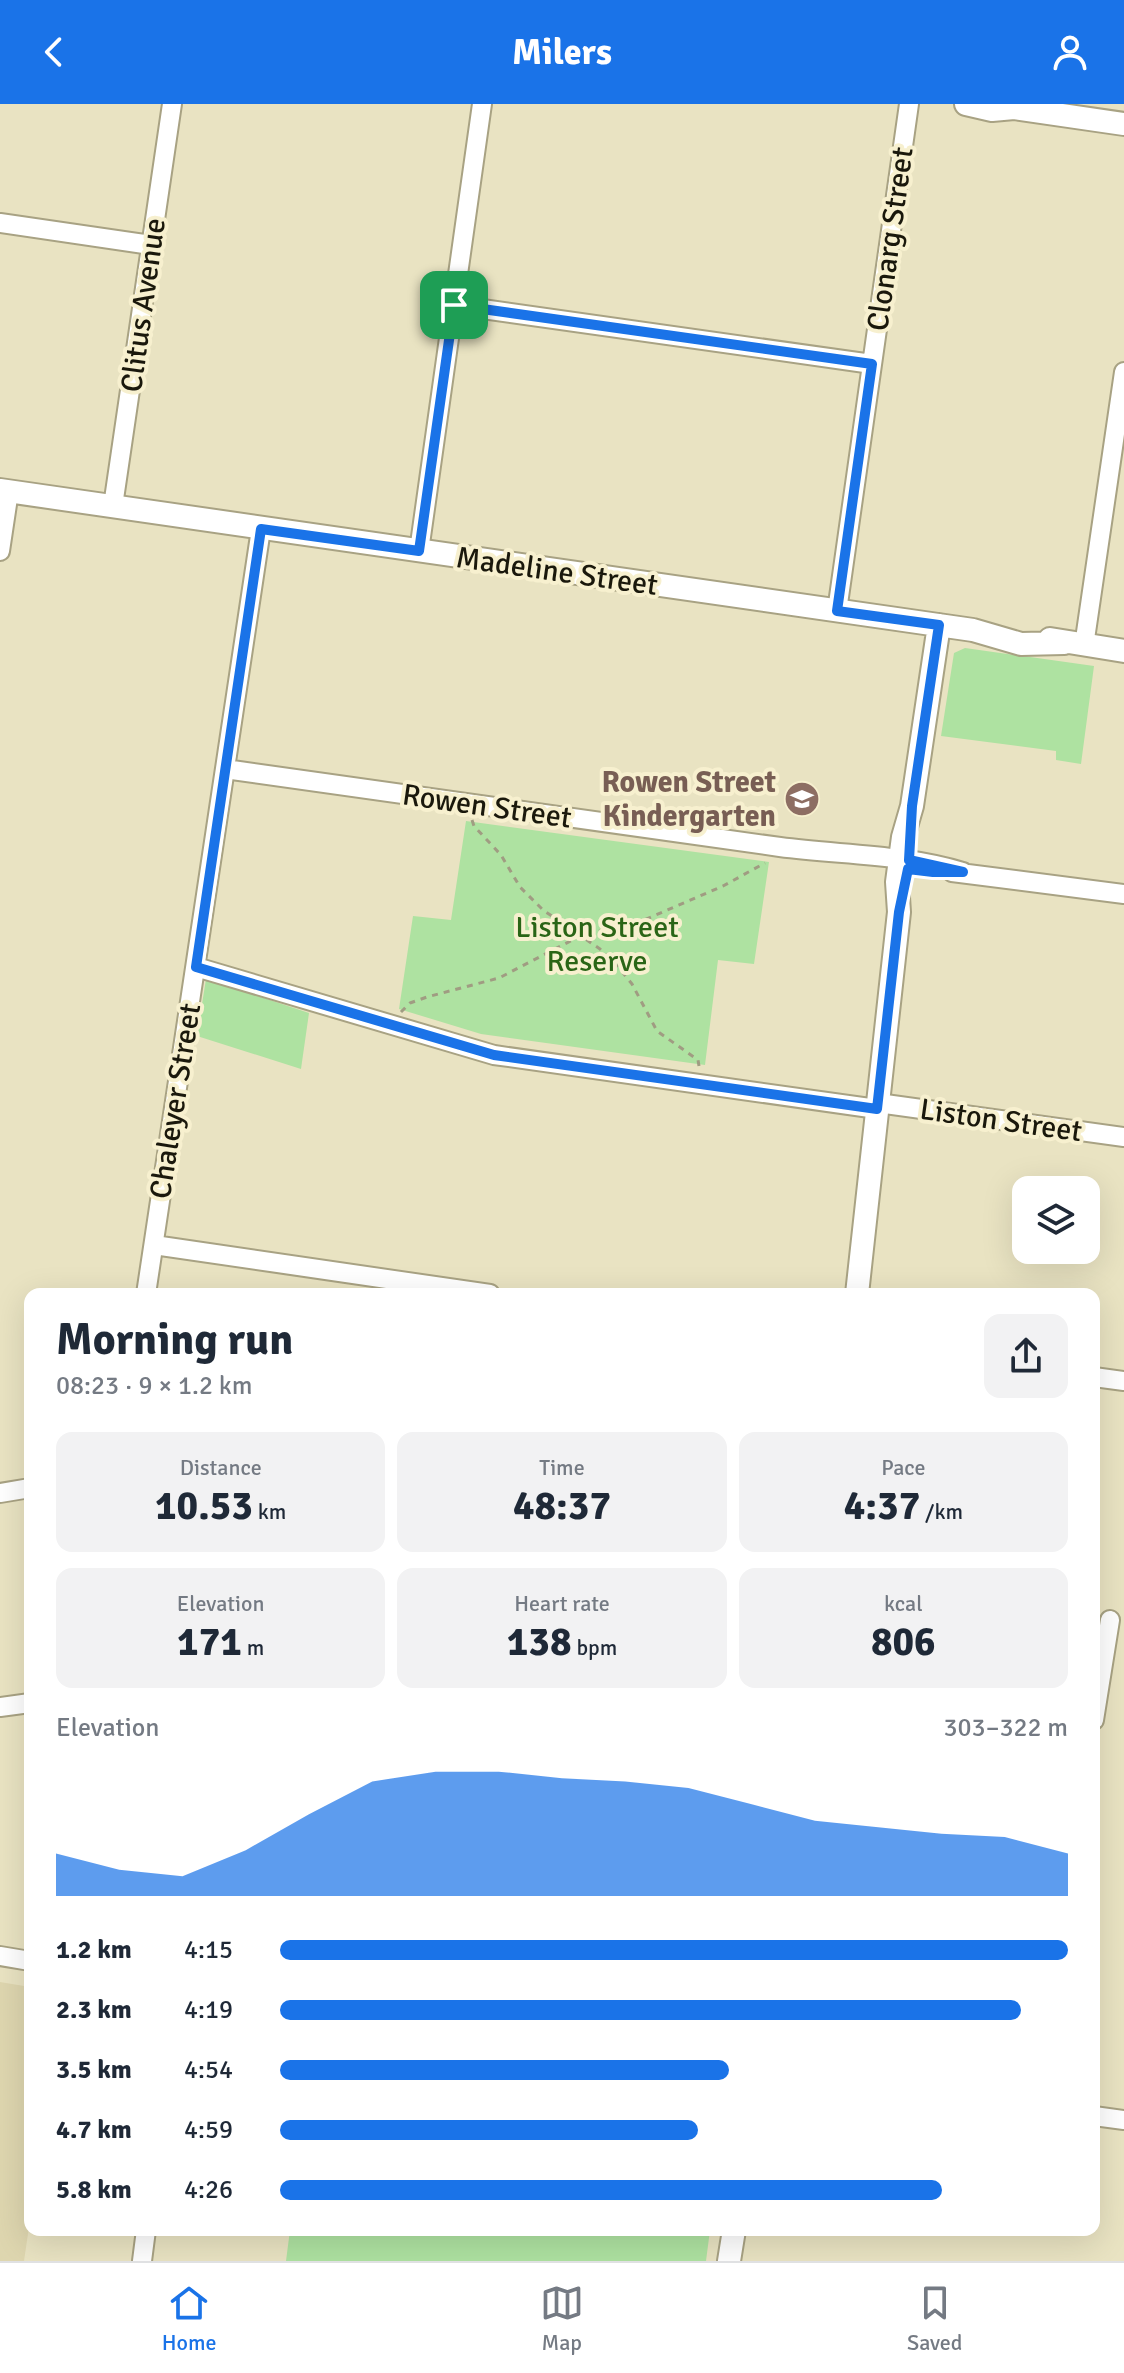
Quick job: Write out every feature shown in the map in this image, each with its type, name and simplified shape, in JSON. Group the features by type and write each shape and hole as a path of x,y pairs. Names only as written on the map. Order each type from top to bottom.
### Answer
{"street":[{"name":"Clitus Avenue","path":"113,506 172,104"},
{"path":"419,551 482,104"},
{"name":"Clonarg Street","path":"837,611 909,104"},
{"path":"966,104 992,110 1008,106 1124,124"},
{"path":"0,223 151,245"},
{"path":"454,305 872,364"},
{"path":"1074,644 1124,379"},
{"path":"0,551 4,491"},
{"name":"Madeline Street","path":"4,491 973,630 1010,628 1074,644 1124,651"},
{"name":"Chaleyer Street","path":"147,1288 261,529"},
{"path":"858,1288 904,863 939,625"},
{"name":"Rowen Street","path":"225,769 1124,894"},
{"name":"Liston Street","path":"196,967 494,1055 1124,1137"},
{"path":"154,1245 449,1288"},
{"path":"1100,1378 1124,1381"},
{"path":"0,1493 24,1489"},
{"path":"1100,1680 1109,1620"},
{"path":"0,1707 24,1704"},
{"path":"0,1956 24,1960"},
{"path":"1100,2117 1124,2120"},
{"path":"142,2261 145,2236"},
{"path":"729,2261 733,2236"}],"path":[{"path":"472,820 506,862 520,887 543,910 600,949 632,984 657,1031 698,1060 700,1066"},
{"path":"414,1016 401,1012 410,1003 427,997 499,978 580,936 644,920 723,886 767,860 753,858"}],"shaded area":[{"path":"0,1982 24,1986 24,2236 28,2236 24,2261 0,2261"}],"green space":[{"path":"965,648 1094,666 1081,764 1056,760 1056,751 941,736 954,653"},
{"name":"Liston Street Reserve","path":"466,821 769,862 754,964 718,960 705,1065 481,1034 399,1009 413,916 451,920"},
{"path":"206,979 309,1013 301,1069 197,1036"},
{"path":"289,2236 709,2236 706,2261 286,2261"}],"place":[{"name":"Rowen Street Kindergarten","path":"802,799"}],"route":[{"path":"454,305 872,364 837,611 939,625 912,806 909,860 935,863 963,872 908,869 899,912 877,1109 494,1055 196,967 261,529 419,551 454,305"}]}
